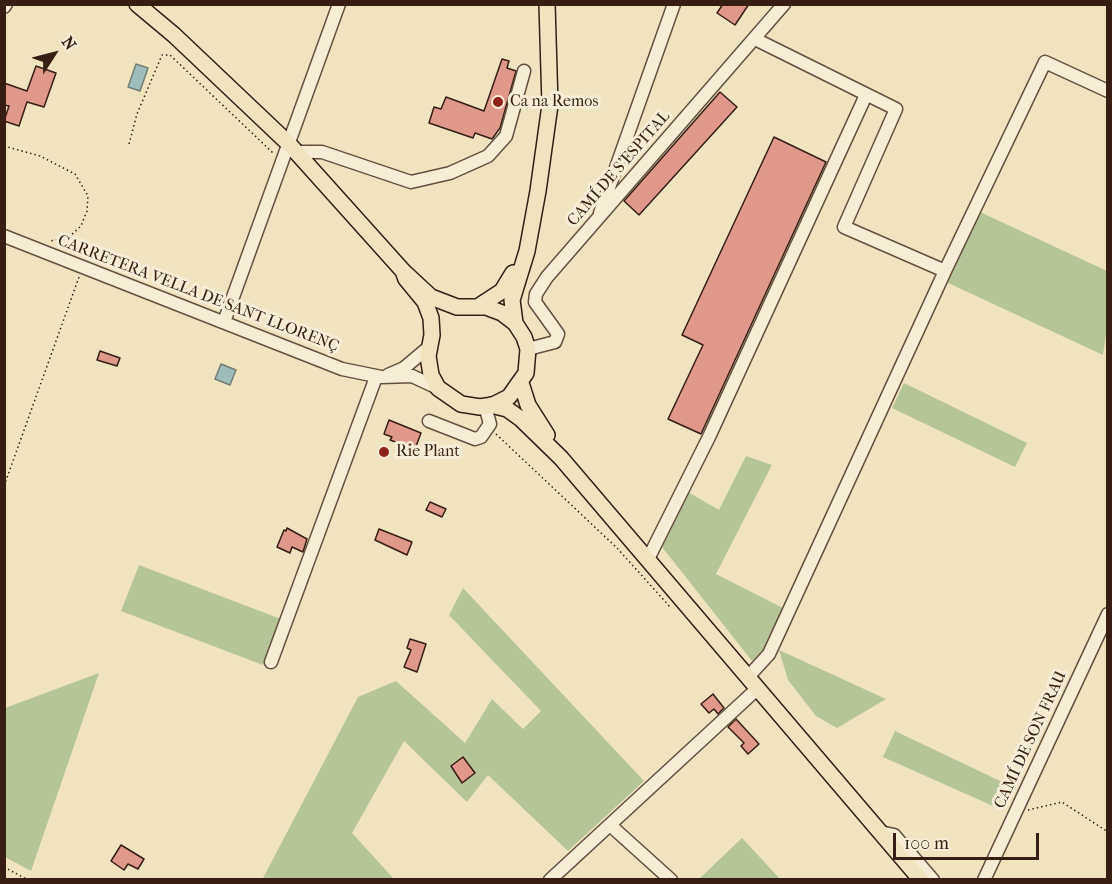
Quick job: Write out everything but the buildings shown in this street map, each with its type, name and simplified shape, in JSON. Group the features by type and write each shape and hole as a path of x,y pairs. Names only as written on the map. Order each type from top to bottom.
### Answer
{"main road":[{"path":"137,4 174,35 293,148 403,271 431,297 446,305 473,307 502,313 515,323"},
{"path":"488,406 509,397 526,373 528,349 515,323 512,300 538,191 550,105 547,4"},
{"path":"430,341 448,316 495,297 507,286 527,241"},
{"path":"403,271 406,279 425,302 431,318 431,375 438,388 461,404 507,409 521,419 561,458 921,879"},
{"path":"521,382 531,412 561,458"}],"street":[{"path":"224,322 283,162 293,148 339,4"},
{"path":"598,219 674,4"},
{"name":"CAMÍ DE S'ESPITAL","path":"528,349 555,342 558,334 539,310 536,294 547,276 784,4"},
{"path":"755,39 896,109 844,226 945,270"},
{"path":"550,879 610,825 753,682 769,654 945,270 1045,62 1107,91"},
{"path":"293,148 322,152 411,182 450,172 488,156 506,136 524,71"},
{"path":"648,559 709,437 866,94"},
{"name":"CARRETERA VELLA DE SANT LLORENÇ","path":"4,236 342,369 379,377 412,376 438,388"},
{"path":"271,662 379,377 404,368 430,341"},
{"path":"429,421 475,439 490,424 488,406"},
{"name":"CAMÍ DE SON FRAU","path":"984,879 1107,614"},
{"path":"610,825 671,879"},
{"path":"880,832 894,835 933,879"}],"path":[{"path":"129,144 158,58 162,55 170,56 283,162"},
{"path":"4,146 40,156 75,174 88,196 87,211 81,226 69,238 48,241"},
{"path":"4,486 83,266"},
{"path":"488,427 519,452 617,548 672,609"},
{"path":"1015,813 1062,802 1107,832"},
{"path":"4,867 28,879"}],"green space":[{"path":"980,212 1107,271 1107,328 1103,355 946,282"},
{"path":"904,383 1027,443 1015,467 892,408"},
{"path":"746,456 772,465 716,574 783,608 766,649 752,661 662,547 688,492 719,510"},
{"path":"139,565 281,619 263,665 121,611"},
{"path":"463,588 644,781 568,851 488,775 467,802 404,741 352,833 394,879 262,880 358,697 396,681 465,743 492,699 523,729 541,711 449,615"},
{"path":"779,650 886,699 837,728 816,716 788,680"},
{"path":"99,673 31,871 5,857 5,708"},
{"path":"895,731 1017,789 993,806 883,757"},
{"path":"742,838 780,879 699,879"}],"water":[{"path":"136,64 148,68 140,91 128,87"},
{"path":"221,364 236,370 230,385 215,379"}],"place":[{"name":"Ca na Remos","path":"498,102"},
{"name":"Rie Plant","path":"384,452"}]}
